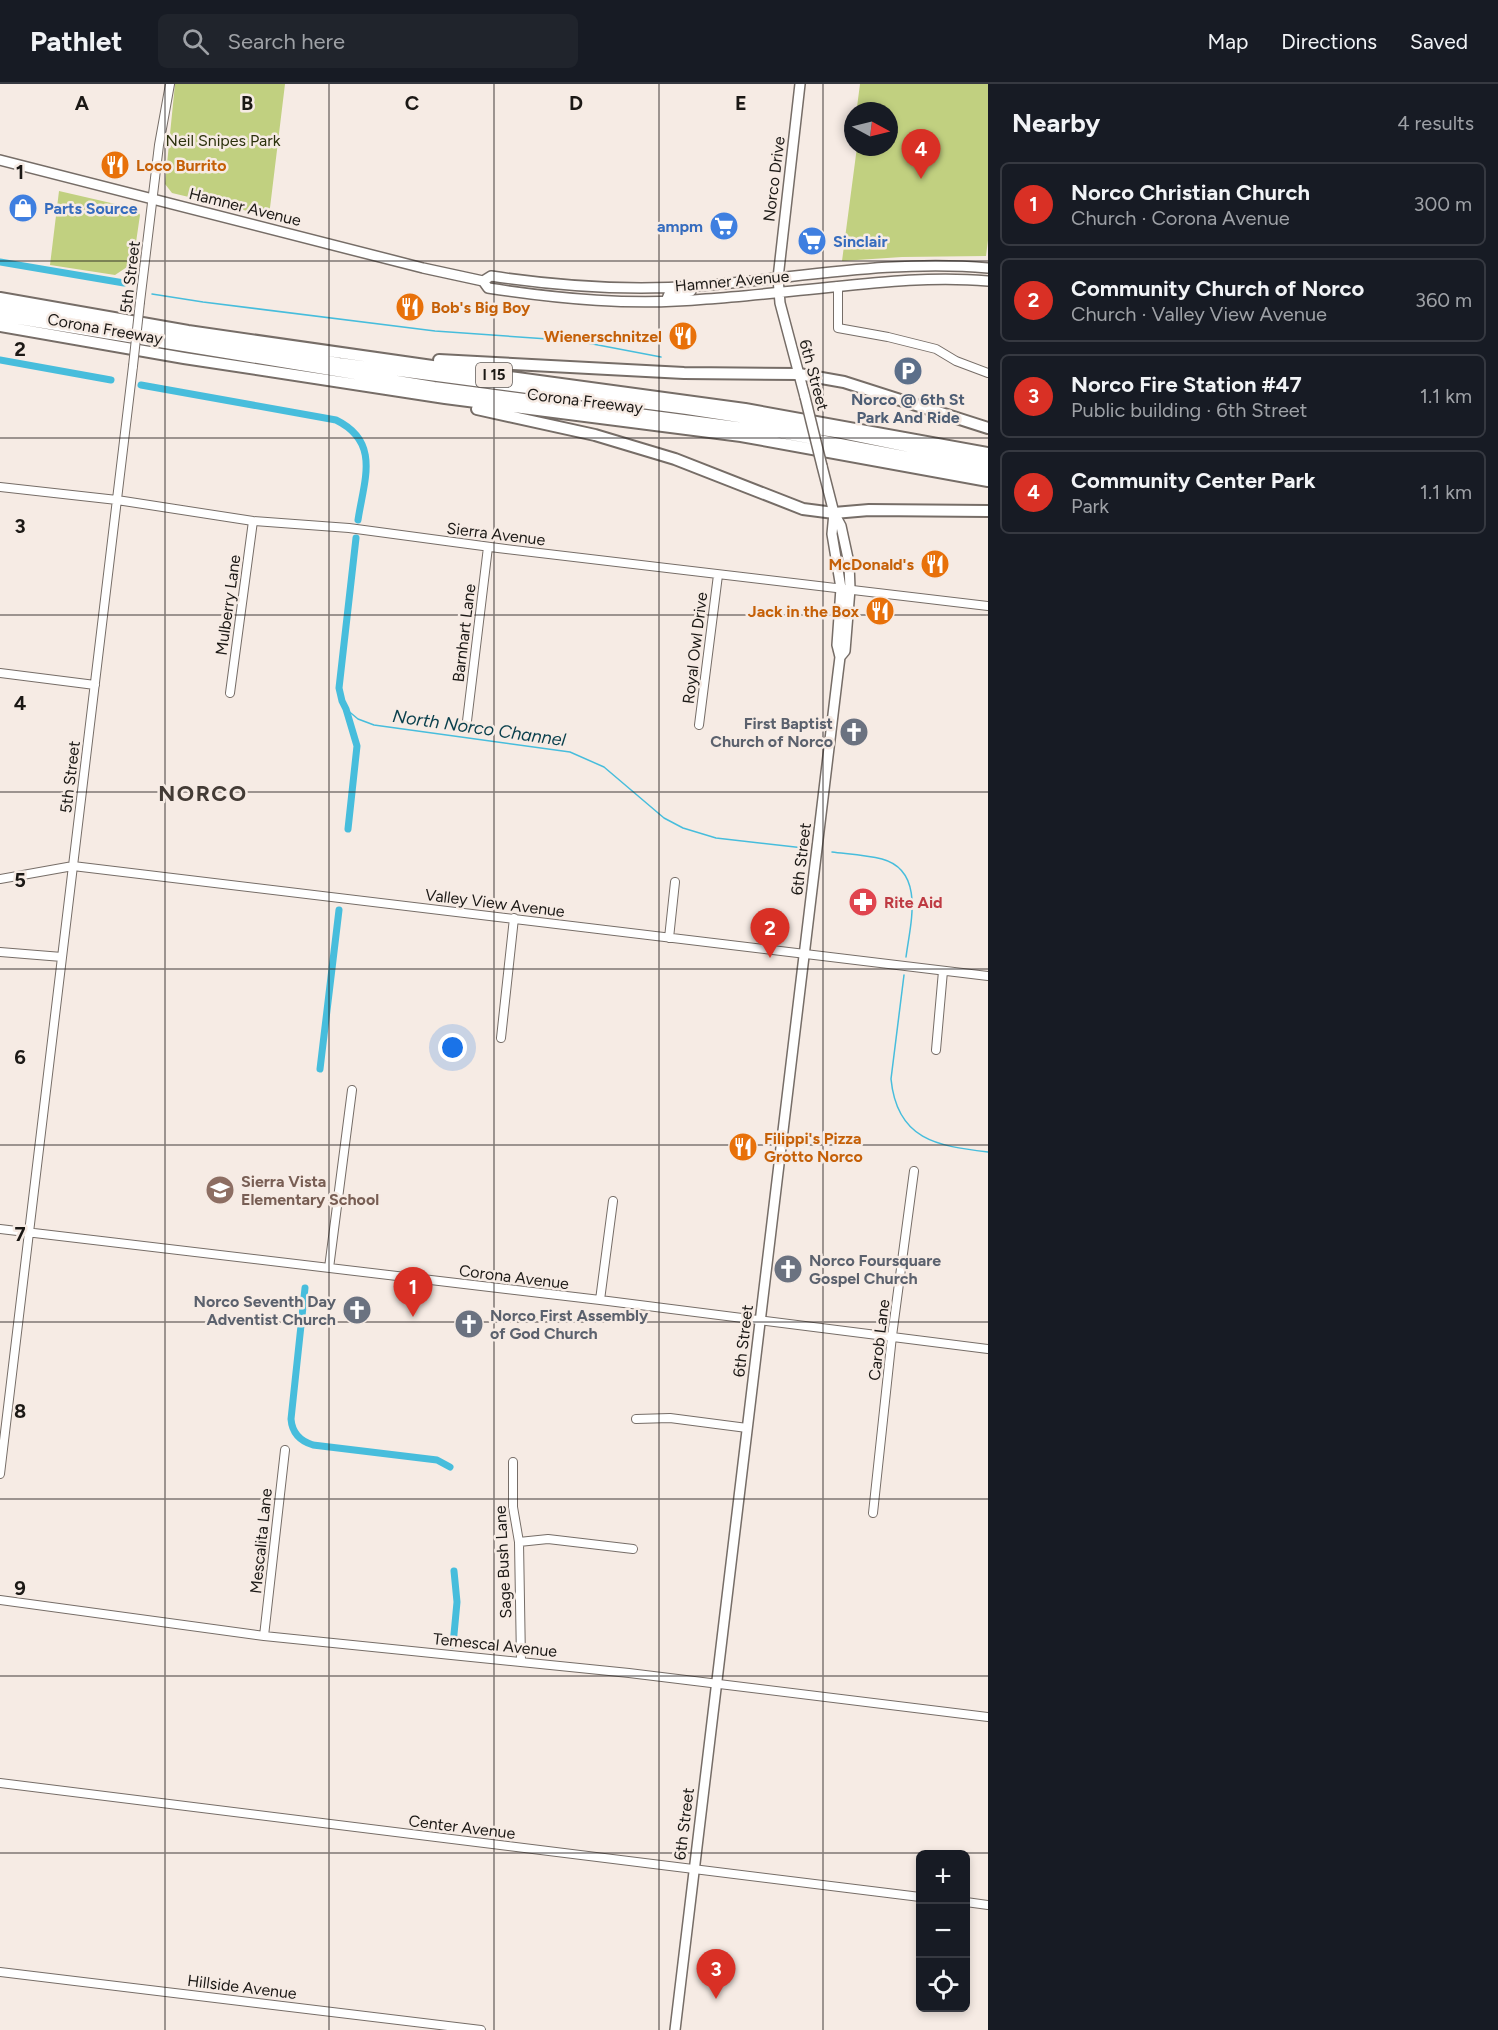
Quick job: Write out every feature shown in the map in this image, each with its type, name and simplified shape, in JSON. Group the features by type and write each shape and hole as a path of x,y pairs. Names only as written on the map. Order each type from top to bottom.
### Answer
{"highway":[{"name":"Corona Freeway","path":"0,298 188,331 745,409 988,453"},
{"path":"0,307 339,363 687,409 820,430 988,464"},
{"path":"0,316 434,387 782,433 988,472"},
{"name":"Corona Freeway","path":"0,326 445,399 741,436 988,481"},
{"path":"340,352 466,363 684,373 799,374 844,382 988,428"},
{"path":"445,399 482,410 595,435 675,459 803,509 834,513 869,510 988,511"}],"main road":[{"name":"Norco Drive","path":"778,278 800,84"},
{"name":"Hamner Avenue","path":"0,160 423,268 483,281 488,288 537,295 611,301 666,301 934,279 988,281"},
{"name":"Hamner Avenue","path":"483,281 491,276 538,283 611,287 694,286 867,269 936,265 988,268"},
{"name":"6th Street","path":"675,2030 840,657 844,651 846,589 832,534 834,513 780,303 778,278"},
{"path":"666,301 669,294 691,292 694,286"}],"street":[{"name":"5th Street","path":"0,1474 159,145 170,84"},
{"path":"838,286 838,328 936,349 988,373"},
{"name":"Sierra Avenue","path":"0,487 117,500 253,521 350,528 488,547 988,606"},
{"name":"Mulberry Lane","path":"230,693 253,521"},
{"name":"Barnhart Lane","path":"467,721 488,547"},
{"name":"Royal Owl Drive","path":"699,725 718,575"},
{"path":"0,673 95,685"},
{"name":"Valley View Avenue","path":"0,879 73,866 988,976"},
{"path":"669,938 675,882"},
{"path":"501,1038 514,918"},
{"path":"0,952 62,957"},
{"path":"936,1050 943,971"},
{"path":"329,1269 352,1090"},
{"name":"Carob Lane","path":"873,1513 892,1336 914,1171"},
{"path":"600,1300 613,1200"},
{"name":"Corona Avenue","path":"0,1229 600,1300 988,1349"},
{"path":"636,1419 670,1418 747,1428"},
{"name":"Mescalita Lane","path":"264,1636 285,1450"},
{"name":"Sage Bush Lane","path":"513,1462 513,1507 519,1542 521,1661"},
{"path":"519,1542 548,1539 633,1549"},
{"name":"Temescal Avenue","path":"0,1600 264,1636 629,1672 988,1718"},
{"name":"Center Avenue","path":"0,1783 916,1896"},
{"path":"970,1903 988,1905"},
{"name":"Hillside Avenue","path":"0,1971 481,2030"}],"green space":[{"name":"Neil Snipes Park","path":"175,84 285,84 269,216 172,193 165,184"},
{"path":"860,84 988,84 988,240 986,256 902,257 842,261 856,156 898,156 898,102 858,102"},
{"path":"59,191 137,209 140,215 133,263 115,275 50,265"}],"water":[{"path":"909,143 929,149 928,158 907,159"}],"waterway":[{"path":"0,262 124,283"},
{"path":"152,294 435,331 577,341 661,357"},
{"path":"0,360 111,380"},
{"path":"141,385 336,420 350,429 359,439 364,451 366,477 358,520"},
{"path":"348,829 357,746 339,688 356,538"},
{"name":"North Norco Channel","path":"346,709 358,719 374,725 570,752 604,767 664,818 683,828 716,838 804,848"},
{"name":"North Norco Channel","path":"832,852 882,859 896,865 905,875 912,900 906,957"},
{"path":"320,1069 339,910"},
{"name":"North Norco Channel","path":"904,975 891,1079 895,1099 902,1115 911,1127 936,1142 952,1147 988,1152"},
{"path":"305,1288 291,1419 298,1435 313,1445 437,1460 450,1467"},
{"path":"453,1645 457,1602 454,1571"}],"place":[{"name":"Loco Burrito","path":"115,165"},
{"name":"Community Center Park","path":"921,179"},
{"name":"Parts Source","path":"23,208"},
{"name":"ampm","path":"724,226"},
{"name":"Sinclair","path":"812,241"},
{"name":"Bob's Big Boy","path":"410,307"},
{"name":"Wienerschnitzel","path":"683,336"},
{"name":"Norco @ 6th St Park And Ride","path":"908,371"},
{"name":"McDonald's","path":"935,564"},
{"name":"Jack in the Box","path":"880,611"},
{"name":"First Baptist Church of Norco","path":"854,732"},
{"name":"Rite Aid","path":"863,902"},
{"name":"Community Church of Norco","path":"770,958"},
{"name":"Filippi's Pizza Grotto Norco","path":"743,1147"},
{"name":"Sierra Vista Elementary School","path":"220,1190"},
{"name":"Norco Foursquare Gospel Church","path":"788,1269"},
{"name":"Norco Seventh Day Adventist Church","path":"357,1310"},
{"name":"Norco Christian Church","path":"413,1317"},
{"name":"Norco First Assembly of God Church","path":"469,1324"},
{"name":"Norco Fire Station #47","path":"716,1999"}],"district":[{"name":"NORCO","path":"203,793"}]}
